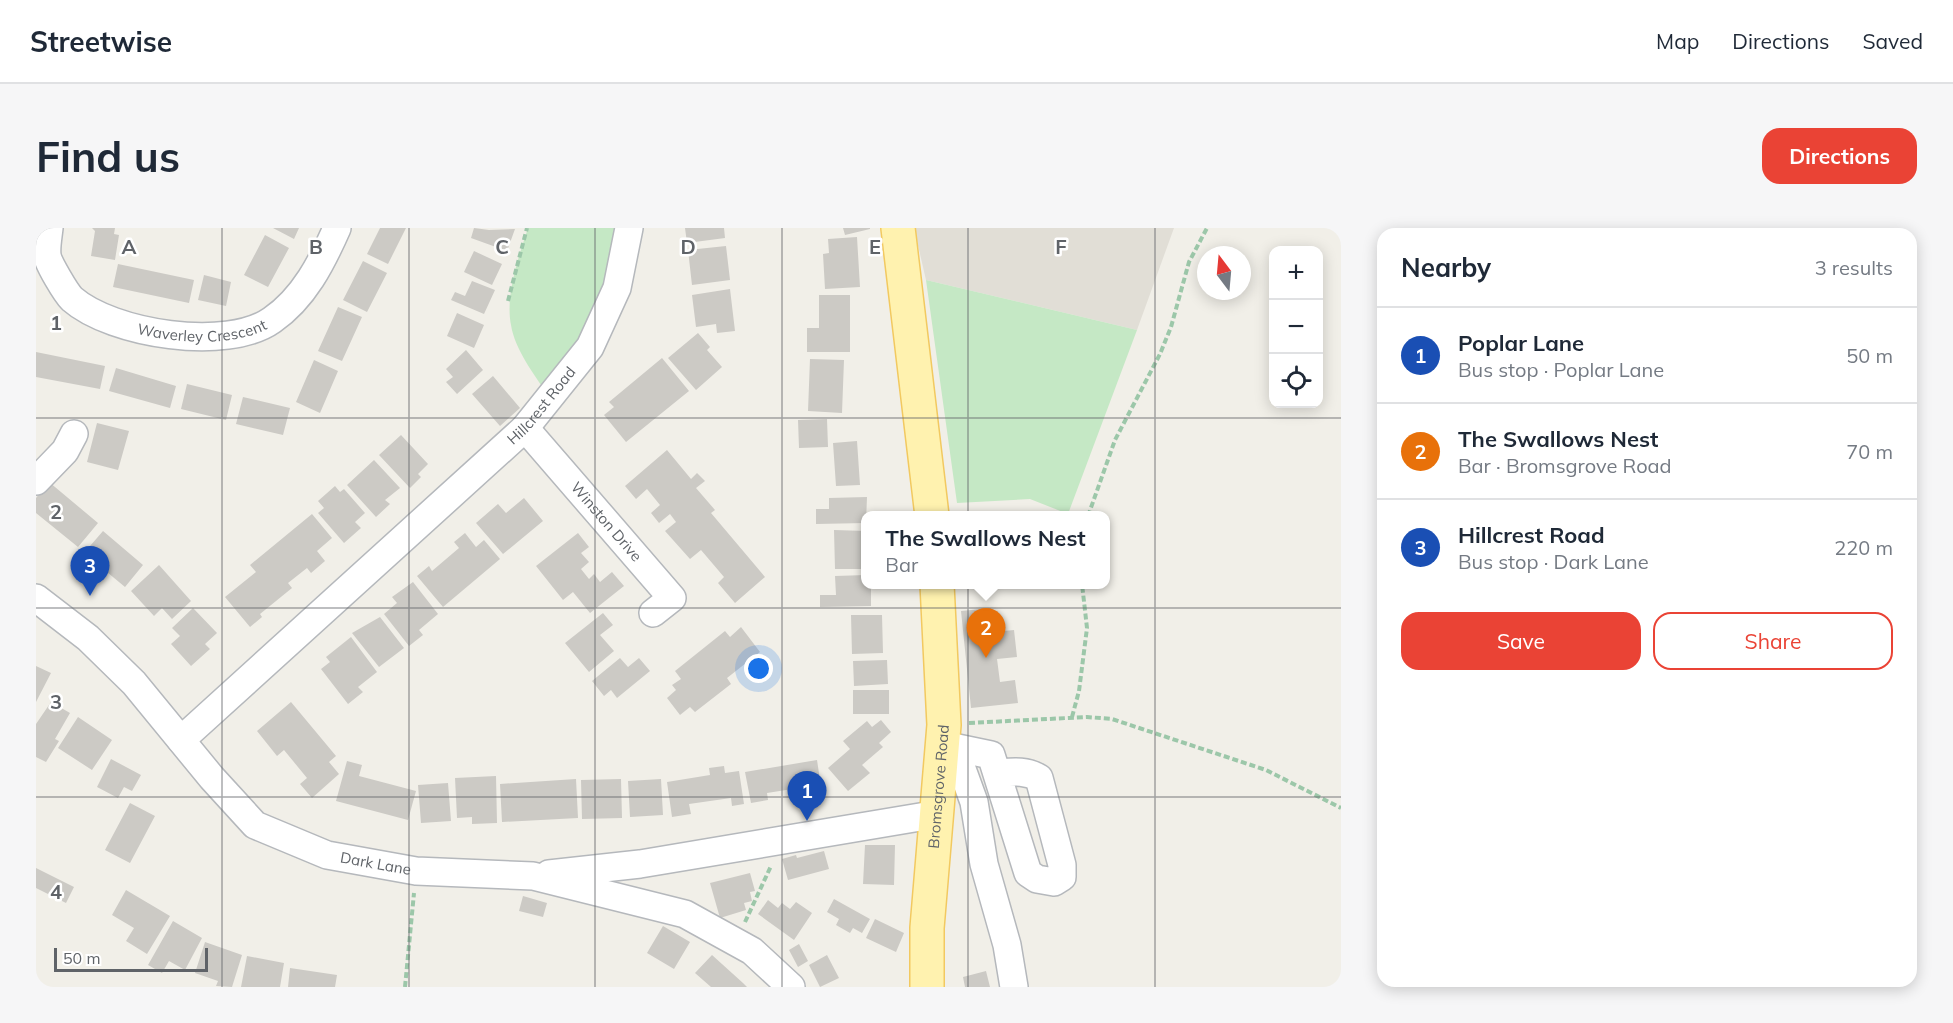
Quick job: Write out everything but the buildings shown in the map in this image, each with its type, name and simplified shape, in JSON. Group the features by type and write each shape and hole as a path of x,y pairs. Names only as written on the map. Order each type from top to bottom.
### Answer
{"main road":[{"path":"898,228 931,511"},
{"name":"Bromsgrove Road","path":"927,987 927,928 947,739 936,589"}],"street":[{"name":"Waverley Crescent","path":"49,228 42,259 71,298 95,313 120,324 158,332 207,336 242,332 271,321 296,299 322,263 337,228"},
{"name":"Hillcrest Road","path":"181,740 525,428 590,347 617,288 629,228"},
{"name":"Winston Drive","path":"525,428 672,598 653,613"},
{"path":"36,481 65,451 74,434"},
{"name":"Dark Lane","path":"36,598 103,653 134,683 255,825 327,855 416,871 533,876 685,914 736,940 791,987"},
{"path":"947,739 991,754 997,773"},
{"path":"947,739 974,802 984,864 1007,945 1014,987"},
{"path":"533,876 640,864 783,838 938,814"}],"path":[{"path":"508,300 527,228"},
{"path":"1090,511 1115,440 1160,354 1171,327 1190,262 1207,228"},
{"path":"1071,717 1079,691 1087,628 1082,589"},
{"path":"947,739 1071,717 1112,719 1266,770 1341,808"},
{"path":"736,940 783,838"},
{"path":"405,987 416,871"}],"shaded area":[{"path":"914,228 1174,228 1137,330 926,280"}],"green space":[{"path":"528,228 628,228 615,287 548,395 521,353 511,325 511,289"},
{"path":"926,280 1137,330 1069,511 1060,511 1030,499 957,503"}],"place":[{"name":"Hillcrest Road","path":"90,596"},
{"name":"The Swallows Nest","path":"986,658"},
{"name":"Poplar Lane","path":"807,821"}]}
